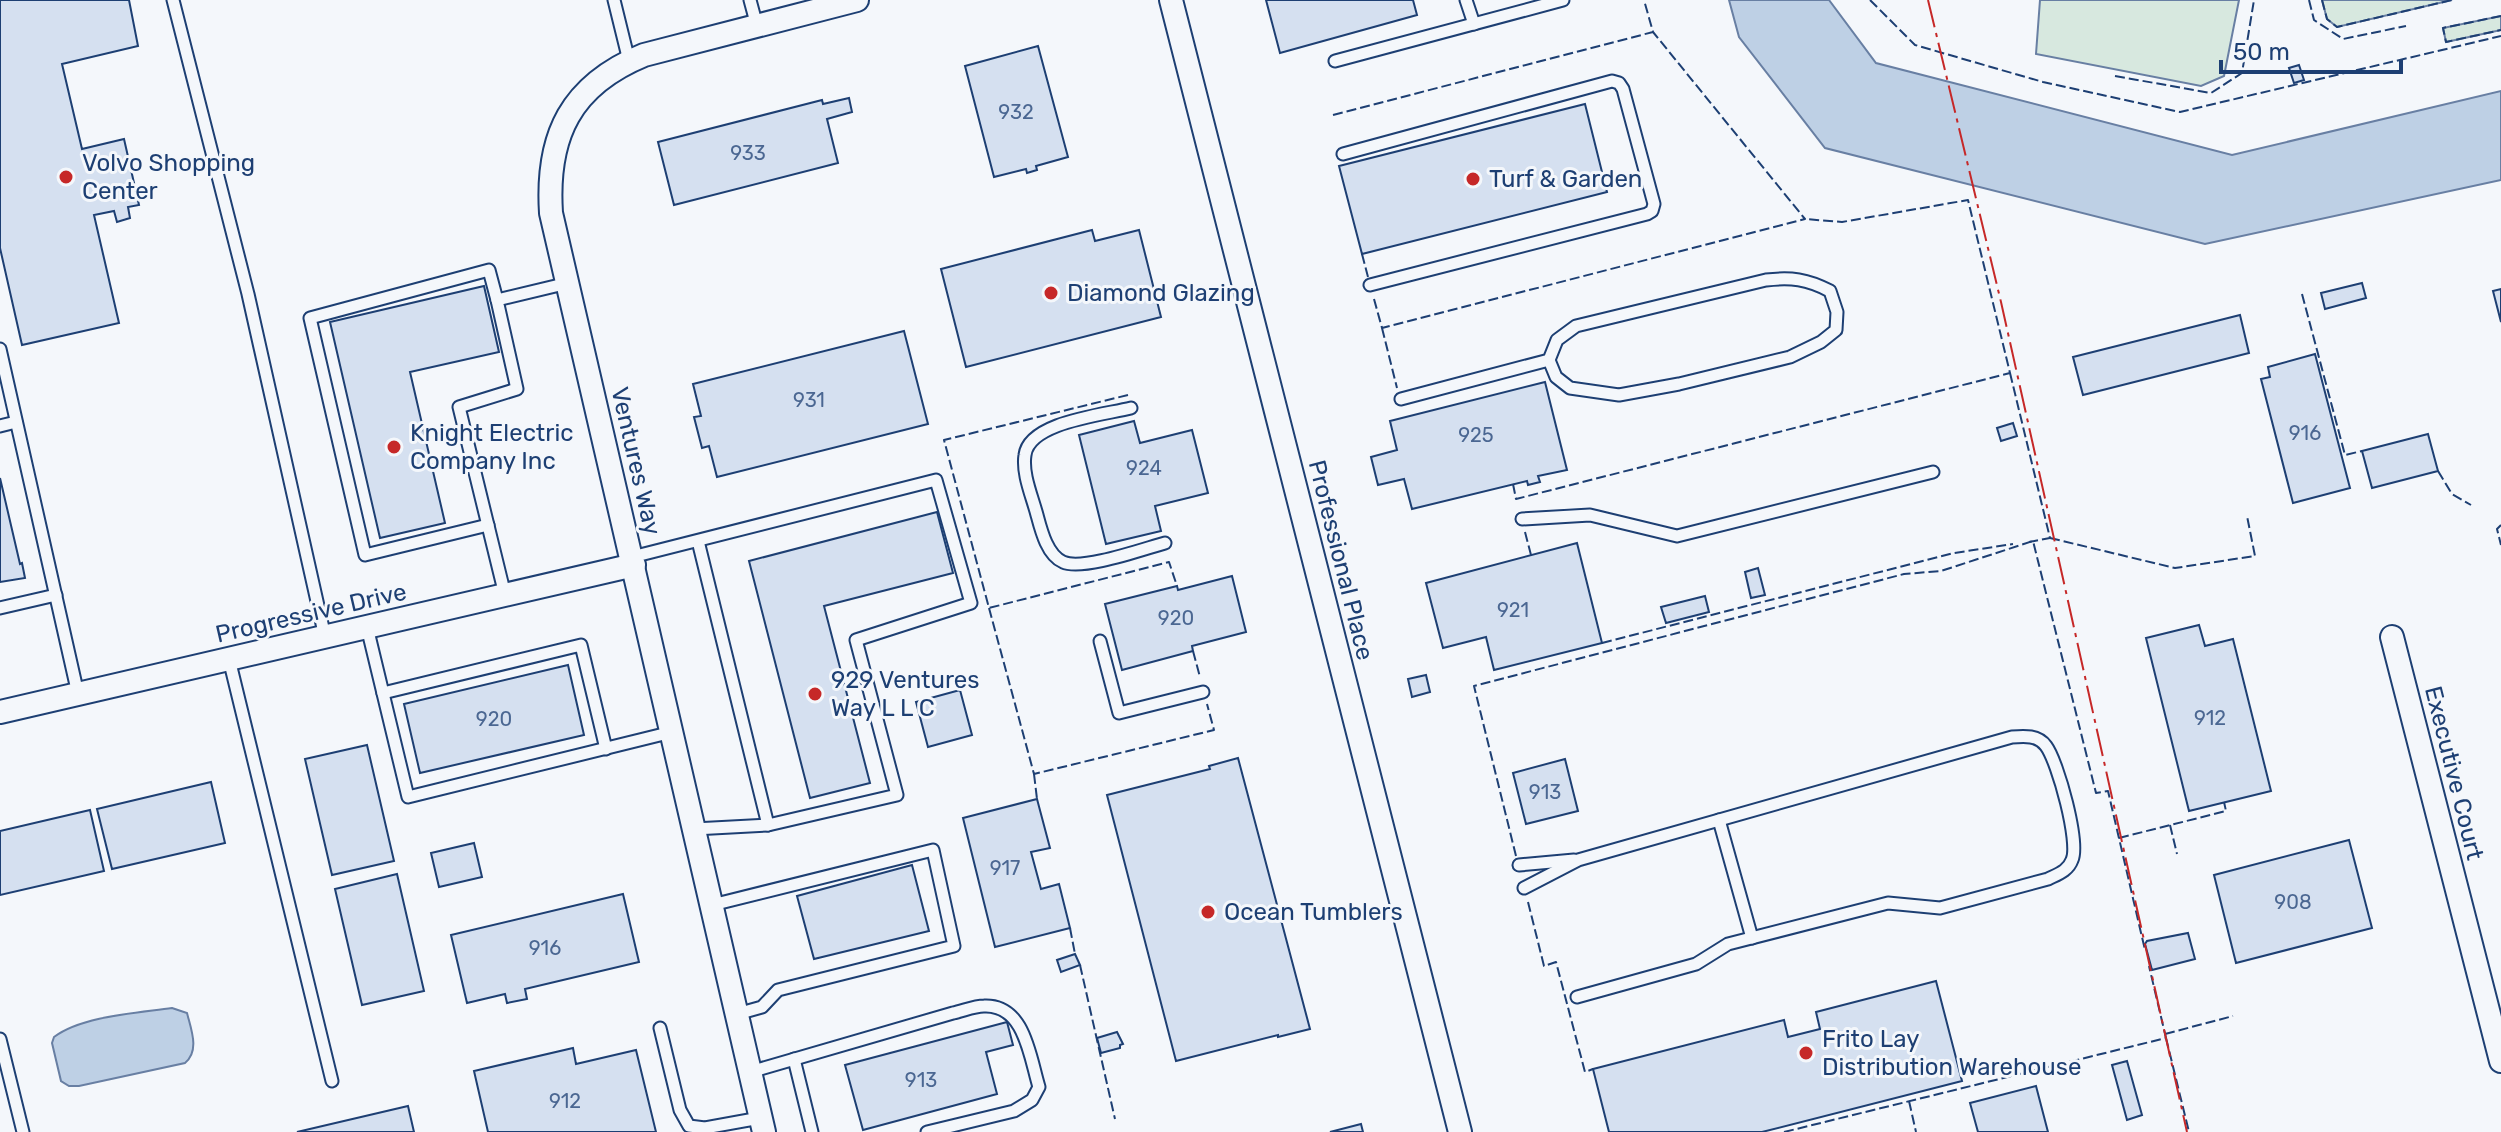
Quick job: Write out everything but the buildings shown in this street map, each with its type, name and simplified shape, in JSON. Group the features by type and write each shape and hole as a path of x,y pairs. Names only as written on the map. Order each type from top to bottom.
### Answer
{"street":[{"name":"Ventures Way","path":"762,1125 551,213 549,181 553,150 561,128 579,101 594,83 629,61 857,0"},
{"name":"Professional Place","path":"1171,0 1460,1132"},
{"name":"Progressive Drive","path":"0,712 505,595 633,561"},
{"name":"Executive Court","path":"2392,637 2501,1061"}],"lane":[{"path":"173,0 248,294 325,637"},
{"path":"614,0 629,61"},
{"path":"750,0 757,26"},
{"path":"1466,0 1474,24"},
{"path":"1335,61 1563,0"},
{"path":"1343,154 1612,81 1619,83 1623,89 1654,204 1647,214 1370,285"},
{"path":"488,525 365,555 310,318 489,270 517,389 459,407 488,525 505,595"},
{"path":"1790,277 1809,280 1830,291 1837,312 1836,330 1821,342 1790,357 1619,395 1570,388 1556,377 1549,360 1557,340 1576,326 1766,280 1790,277"},
{"path":"497,300 568,283"},
{"path":"0,349 78,694"},
{"path":"1401,399 1549,360"},
{"path":"1131,408 1044,429 1032,439 1025,453 1025,472 1042,534 1051,551 1063,562 1080,564 1165,543"},
{"path":"0,426 16,422"},
{"path":"1522,519 1590,515 1677,536 1933,472"},
{"path":"633,561 698,541 936,480 971,603 856,640 897,795 768,825 694,829"},
{"path":"698,541 768,825"},
{"path":"0,608 56,595"},
{"path":"367,627 408,797 672,732"},
{"path":"1100,641 1119,713 1203,692"},
{"path":"383,693 581,645 606,749"},
{"path":"229,659 332,1081"},
{"path":"1519,865 1578,860 2012,737 2031,736 2045,744 2055,763 2075,842 2073,859 2063,872 2048,879 1940,908 1888,903 1728,944 1696,964 1577,997"},
{"path":"1719,820 1752,938"},
{"path":"712,905 933,850 954,946 778,990 762,1007 737,1014"},
{"path":"1524,888 1578,860"},
{"path":"750,1072 953,1013 986,1006 1005,1010 1019,1023 1039,1087 1032,1100 1014,1111 927,1132"},
{"path":"660,1028 680,1110 689,1126 762,1125"},
{"path":"0,1039 23,1132"},
{"path":"794,1059 812,1132"}],"shaded area":[{"path":"2040,0 2239,0 2224,76 2201,86 2036,54"},
{"path":"2322,0 2452,0 2337,27 2327,19"},
{"path":"2501,16 2501,30 2446,42 2443,28"}],"water":[{"path":"1729,0 1829,0 1876,63 2232,155 2501,91 2501,180 2205,244 1825,148 1739,37"},
{"path":"172,1008 187,1013 193,1046 185,1063 79,1086 69,1086 61,1081 52,1043 54,1037 94,1020"}],"fence":[{"path":"1333,115 1653,32 1644,0"},
{"path":"1870,0 1915,45 2043,82 2180,112 2501,36"},
{"path":"2115,76 2211,93 2242,73 2254,0"},
{"path":"2309,0 2314,20 2343,39 2406,26"},
{"path":"2322,0 2327,19 2337,27 2452,0"},
{"path":"2501,16 2443,28 2446,42 2501,30"},
{"path":"1374,299 1382,328 1805,219 1653,32"},
{"path":"1513,484 1516,499 2010,373 1968,200 1842,222 1805,219"},
{"path":"1362,254 1368,277"},
{"path":"2302,294 2345,455 2362,451"},
{"path":"1382,328 1397,388"},
{"path":"2010,373 2050,538 2029,542"},
{"path":"1128,395 944,440 989,608 1169,562 1177,586"},
{"path":"2438,471 2452,494 2471,505"},
{"path":"2050,538 2175,568 2255,556 2247,516"},
{"path":"2501,525 2497,529 2501,545"},
{"path":"1525,532 1531,555"},
{"path":"1516,856 1474,686 1904,574 1941,571 2033,541 2096,793 2108,791 2145,950"},
{"path":"1602,643 1954,553 2013,544"},
{"path":"989,608 1034,774 1214,730 1207,704"},
{"path":"1193,651 1200,677"},
{"path":"1034,774 1037,799"},
{"path":"2119,838 2226,811 2224,802"},
{"path":"2170,825 2177,854"},
{"path":"1528,902 1544,966 1556,962 1585,1072 1593,1069"},
{"path":"1070,928 1075,954"},
{"path":"1080,965 1115,1119"},
{"path":"1784,1132 2166,1038 2149,966"},
{"path":"2165,1034 2233,1016"},
{"path":"2166,1038 2189,1132"},
{"path":"1909,1101 1916,1132"}],"power":[{"path":"1928,0 2001,302 2187,1132"}],"place":[{"name":"Volvo Shopping Center","path":"66,177"},
{"name":"Turf & Garden","path":"1473,179"},
{"name":"Diamond Glazing","path":"1051,293"},
{"name":"Knight Electric Company Inc","path":"394,447"},
{"name":"929 Ventures Way L L C","path":"815,694"},
{"name":"Ocean Tumblers","path":"1208,912"},
{"name":"Frito Lay Distribution Warehouse","path":"1806,1053"}]}
